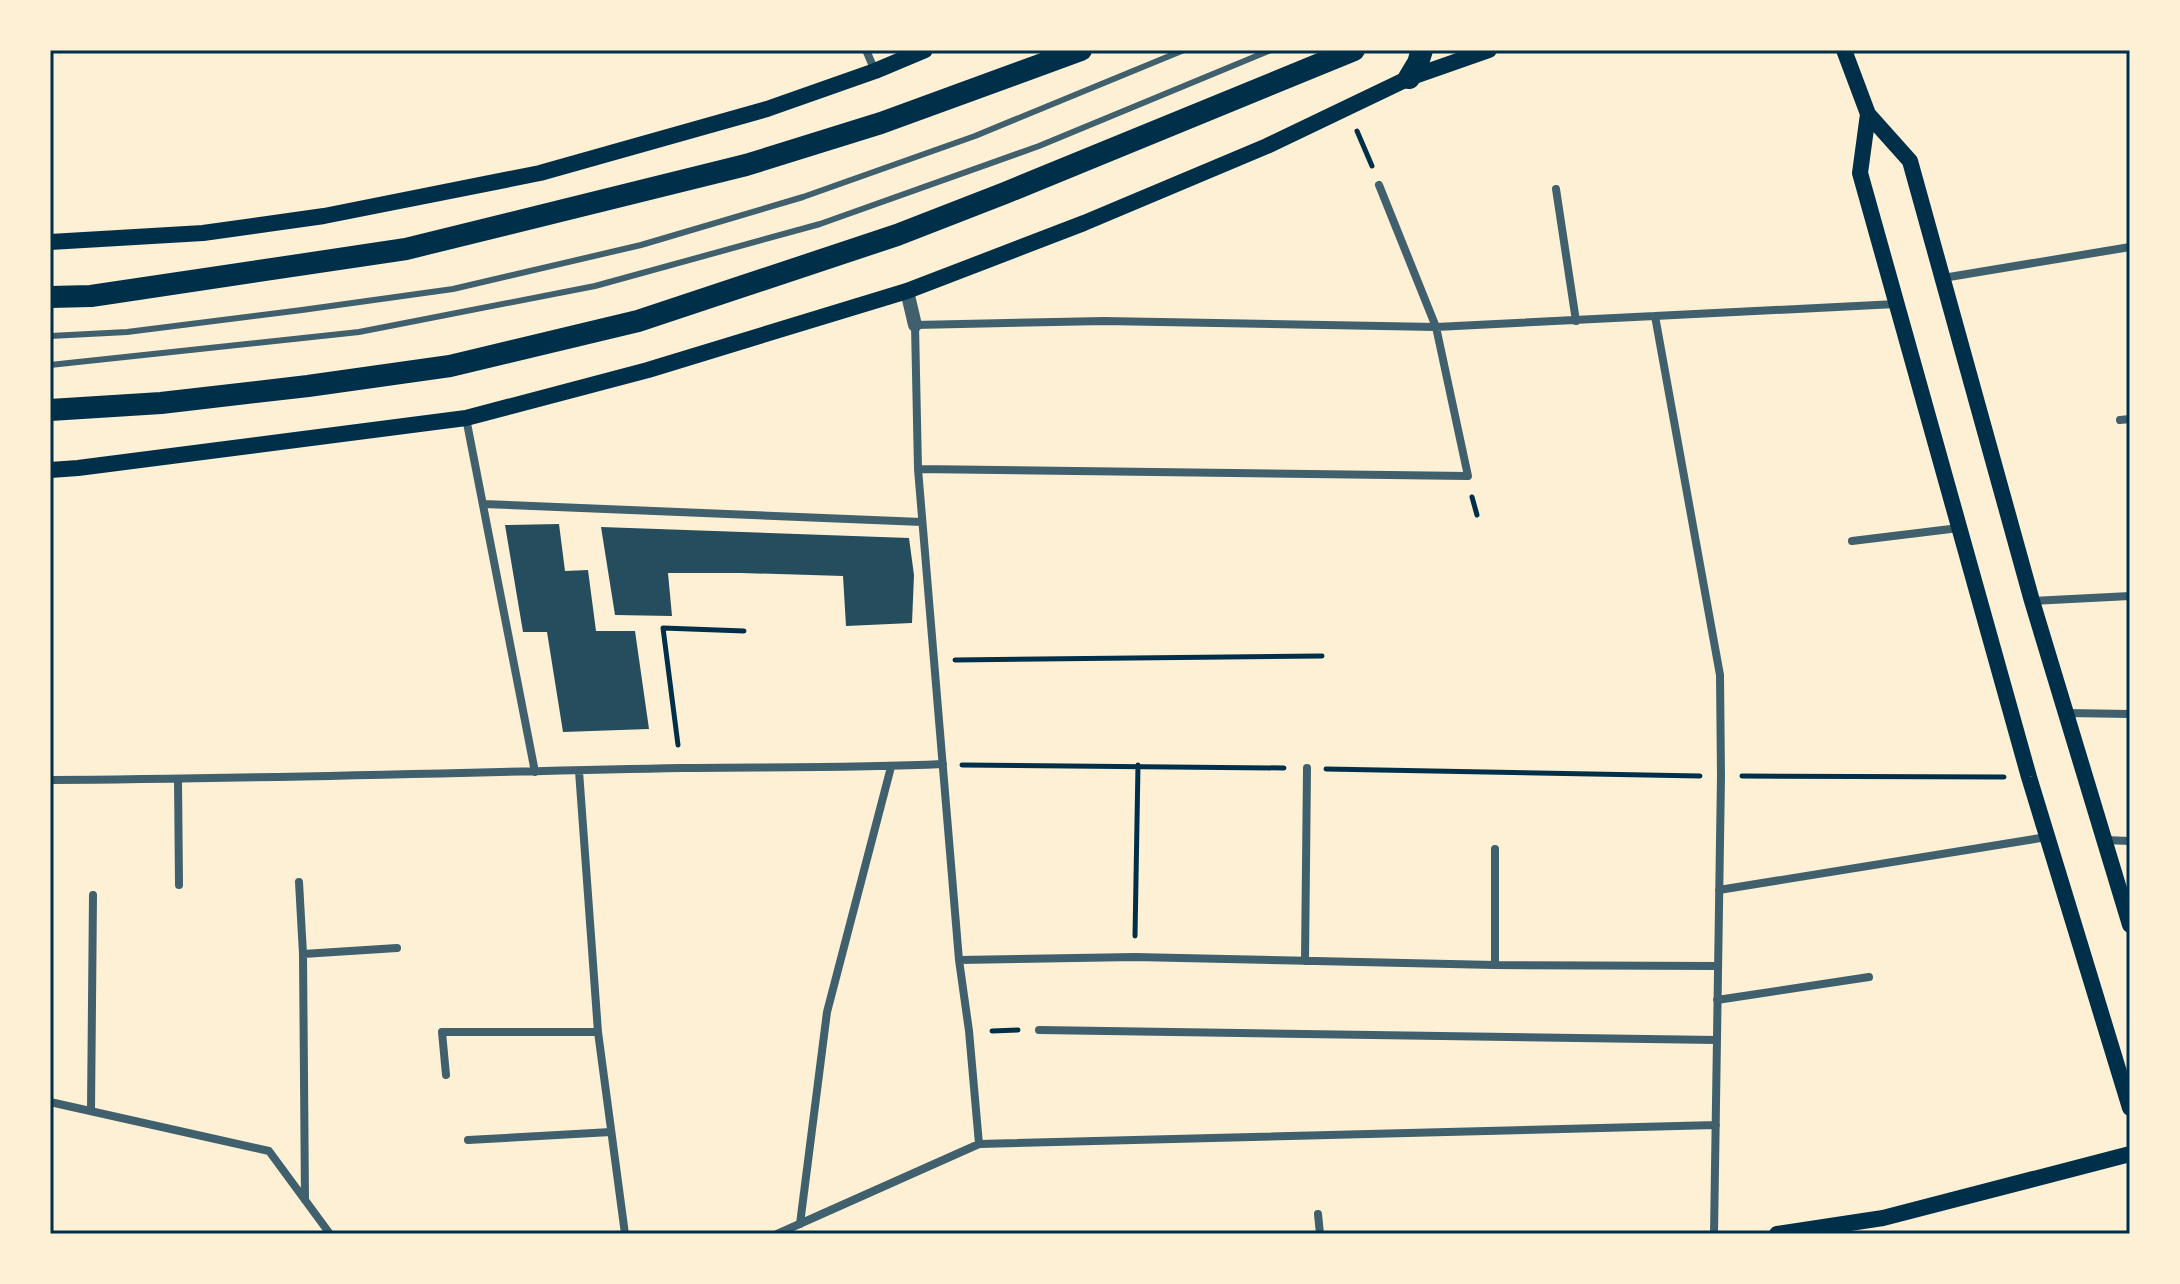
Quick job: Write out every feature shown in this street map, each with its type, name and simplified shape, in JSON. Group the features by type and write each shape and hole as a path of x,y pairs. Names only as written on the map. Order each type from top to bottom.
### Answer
{"highway":[{"path":"50,297 91,296 406,249 746,165 881,123 1081,50"},
{"path":"50,410 161,403 450,366 638,321 897,235 1354,50"}],"main road":[{"path":"50,242 203,233 324,216 540,173 767,109 925,50"},
{"path":"50,470 466,418 648,370 907,291 1084,223 1267,146 1348,108 1416,64 1489,50"},
{"path":"1844,50 1868,114 1910,161 2032,601 2130,925"},
{"path":"1868,114 1860,173 2029,777 2130,1108"},
{"path":"1777,1234 1883,1218 2130,1154"}],"street":[{"path":"866,50 875,71"},
{"path":"918,469 1468,476 1436,327 1379,185"},
{"path":"1556,189 1576,321"},
{"path":"1943,278 2130,247"},
{"path":"907,291 915,325 918,469 933,660 959,960 979,1144"},
{"path":"915,325 1104,321 1436,327 1896,304"},
{"path":"1655,316 1720,675 1714,1234"},
{"path":"466,418 535,772"},
{"path":"2120,420 2130,419"},
{"path":"483,504 922,522"},
{"path":"1852,541 1959,528"},
{"path":"2032,601 2130,596"},
{"path":"2066,713 2130,714"},
{"path":"50,780 943,764"},
{"path":"800,1224 827,1012 891,767"},
{"path":"1305,961 1307,768"},
{"path":"579,771 598,1032 625,1234"},
{"path":"178,779 179,885"},
{"path":"1719,890 2048,837"},
{"path":"2104,840 2130,841"},
{"path":"1495,849 1495,965"},
{"path":"299,882 303,954 305,1200"},
{"path":"91,1111 93,895"},
{"path":"303,954 397,948"},
{"path":"959,960 1135,957 1495,965 1718,966"},
{"path":"1717,1000 1869,977"},
{"path":"1039,1030 1717,1040"},
{"path":"446,1075 442,1032 598,1032"},
{"path":"50,1102 269,1151 330,1234"},
{"path":"777,1234 979,1144 1716,1125"},
{"path":"468,1140 611,1132"},
{"path":"1318,1214 1320,1234"}],"lane":[{"path":"50,336 127,332 453,289 641,245 803,197 975,136 1184,50"},
{"path":"50,365 359,332 595,286 820,224 1039,146 1271,50"}],"path":[{"path":"1348,108 1379,185"},
{"path":"681,768 663,628 744,631"},
{"path":"933,660 1322,656"},
{"path":"943,764 1721,776 2029,777"},
{"path":"1135,957 1138,765"},
{"path":"969,1031 1039,1030"}],"building":[{"path":"559,524 565,571 588,570 596,631 635,631 649,729 563,732 547,632 523,632 505,525"},
{"path":"601,527 909,538 914,575 912,623 846,626 843,576 741,573 668,573 672,616 615,615"}]}
